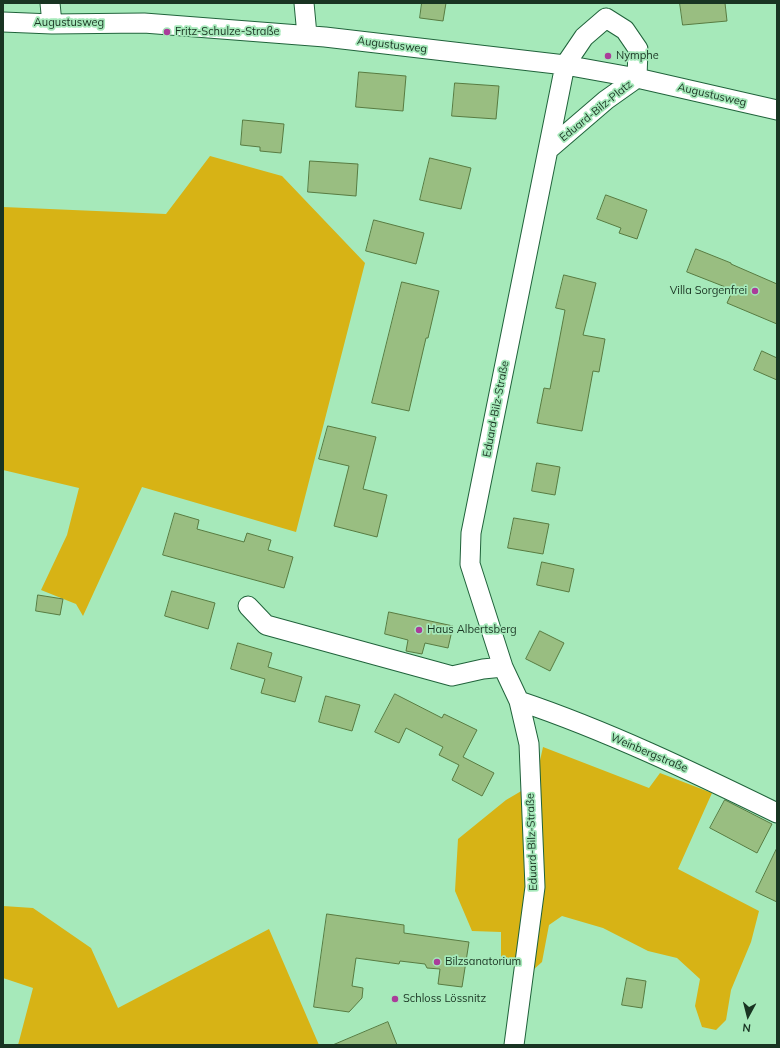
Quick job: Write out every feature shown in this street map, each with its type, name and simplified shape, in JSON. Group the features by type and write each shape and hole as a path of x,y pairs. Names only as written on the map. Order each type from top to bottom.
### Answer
{"street":[{"path":"50,3 52,24"},
{"path":"304,3 306,35"},
{"name":"Eduard-Bilz-Platz","path":"605,10 625,30 638,48 637,78 606,100 549,149 565,66 584,37 605,10"},
{"name":"Augustusweg","path":"3,22 52,24 144,23 306,35 565,66 637,78 777,110"},
{"name":"Eduard-Bilz-Straße","path":"514,1045 535,887 528,744 519,701 503,667 470,564 471,532 549,149"},
{"path":"248,606 266,625 452,676 484,669 503,667"},
{"name":"Weinbergstraße","path":"519,701 557,714 683,767 777,812"}],"shaded area":[{"path":"210,156 282,176 365,263 296,532 142,487 83,616 76,604 41,590 67,535 79,488 3,470 3,207 166,214"},
{"path":"543,747 649,788 660,773 712,793 678,869 759,911 751,942 731,990 726,1020 716,1030 702,1027 695,1006 700,979 677,958 648,951 603,928 562,916 549,925 542,962 533,970 511,966 501,956 501,932 472,931 455,891 458,839 506,800 535,783"},
{"path":"3,906 33,908 91,948 118,1008 269,929 319,1045 18,1045 33,988 3,978"}],"building":[{"path":"422,3 446,3 443,21 420,18"},
{"path":"680,3 725,3 727,21 683,25"},
{"path":"359,72 406,76 403,111 356,107"},
{"path":"455,83 499,86 496,119 452,116"},
{"path":"243,120 284,124 281,153 260,151 260,147 241,145"},
{"path":"430,158 471,168 461,209 420,200"},
{"path":"310,161 358,164 356,196 308,192"},
{"path":"606,195 647,210 637,239 619,233 621,228 597,219"},
{"path":"374,220 424,233 416,264 366,251"},
{"path":"696,249 777,284 777,324 727,303 733,290 687,272"},
{"path":"564,275 596,283 583,335 605,339 599,372 593,371 582,431 537,423 544,388 550,389 565,310 556,308"},
{"path":"402,282 439,291 428,338 426,338 409,411 372,403"},
{"path":"762,351 777,358 777,380 754,370"},
{"path":"328,426 376,437 363,489 387,495 377,537 334,526 349,466 319,459"},
{"path":"537,463 560,467 555,495 532,491"},
{"path":"175,513 199,520 197,529 244,542 247,533 271,540 268,550 293,557 284,588 163,555"},
{"path":"514,518 549,524 543,554 508,548"},
{"path":"542,562 574,569 569,592 537,585"},
{"path":"172,591 215,603 208,629 165,616"},
{"path":"38,595 63,599 60,615 36,611"},
{"name":"Haus Albertsberg","path":"389,612 453,626 448,648 425,643 422,654 406,651 408,640 385,634"},
{"path":"540,631 564,643 550,671 526,659"},
{"path":"238,643 272,653 268,667 302,677 295,702 261,693 265,679 231,669"},
{"path":"395,694 442,718 444,714 477,730 463,757 494,773 482,796 452,780 459,765 439,755 443,747 406,728 399,743 375,732"},
{"path":"326,696 360,705 352,731 319,722"},
{"path":"725,800 772,824 757,853 710,828"},
{"path":"777,848 777,902 756,892"},
{"name":"Bilzsanatorium","path":"327,914 404,925 404,933 469,942 462,987 438,984 440,969 427,968 425,964 400,961 399,964 356,958 352,986 363,988 362,998 349,1012 314,1007"},
{"path":"627,978 646,981 642,1008 622,1005"},
{"path":"388,1022 397,1045 333,1045"}],"place":[{"name":"Fritz-Schulze-Straße","path":"167,32"},
{"name":"Nymphe","path":"608,56"},
{"name":"Villa Sorgenfrei","path":"755,291"},
{"name":"Haus Albertsberg","path":"419,630"},
{"name":"Bilzsanatorium","path":"437,962"},
{"name":"Schloss Lössnitz","path":"395,999"}]}
